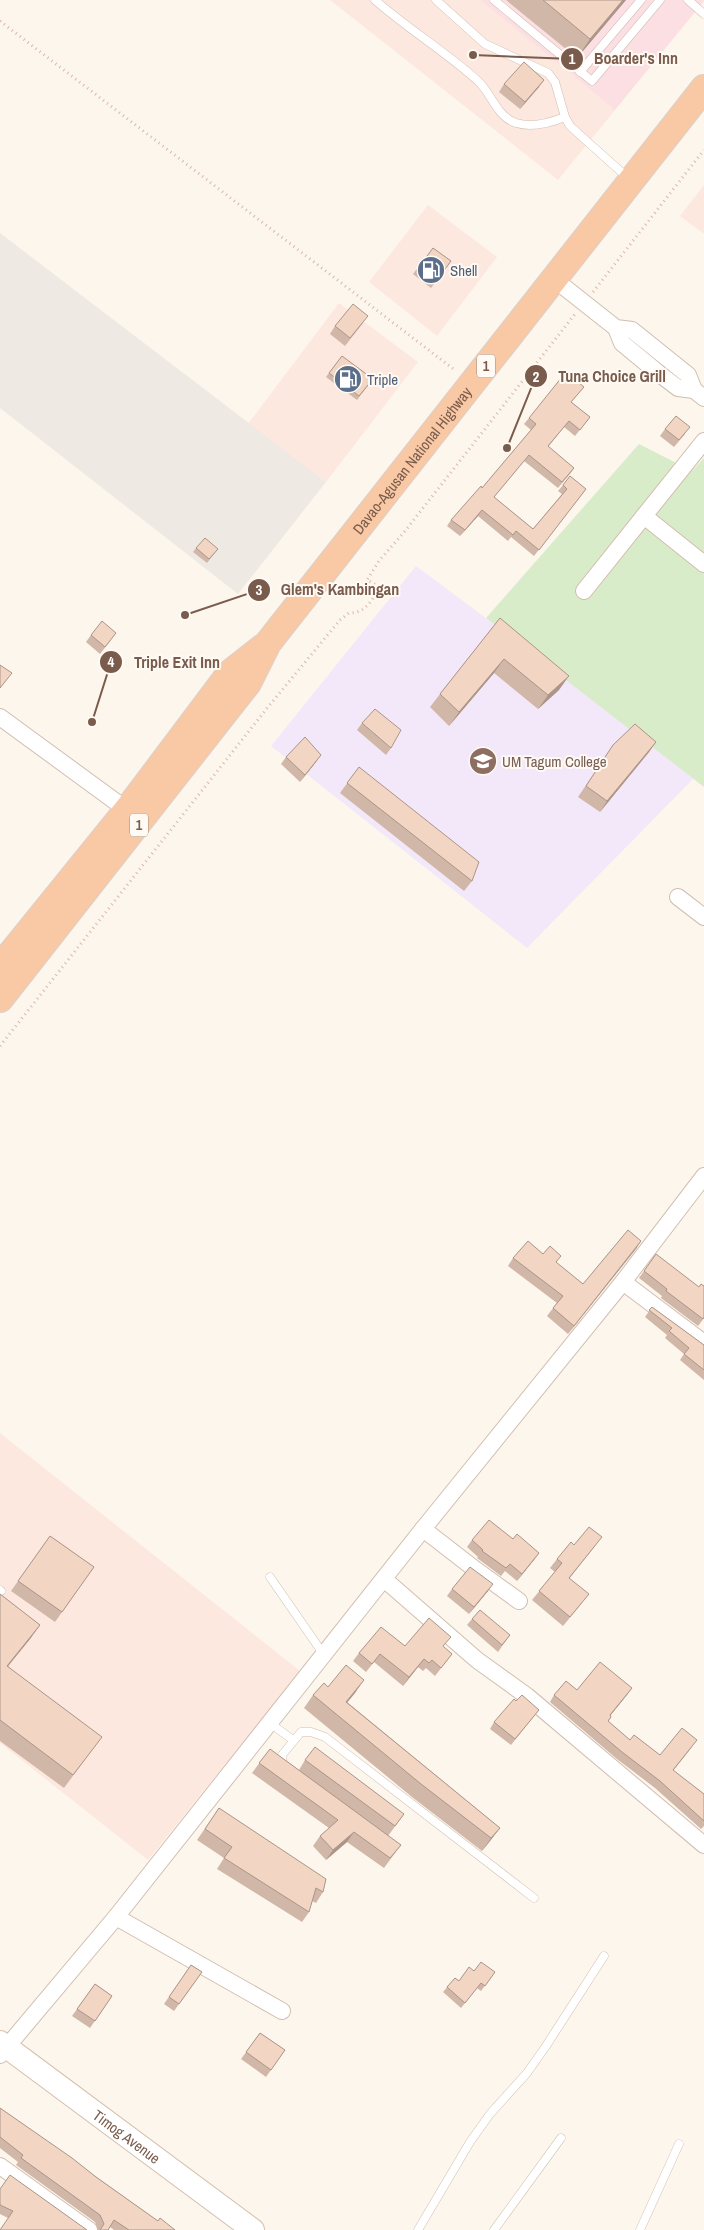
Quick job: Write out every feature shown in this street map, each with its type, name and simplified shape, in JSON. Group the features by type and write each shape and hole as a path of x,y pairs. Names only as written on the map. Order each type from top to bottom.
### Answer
{"highway":[{"name":"Davao-Agusan National Highway","path":"0,968 94,867 248,684 268,643 704,88"},
{"name":"Davao-Agusan National Highway","path":"0,999 94,867 127,810 230,673 268,643"}],"main road":[{"name":"Timog Avenue","path":"2,2048 252,2230"}],"street":[{"path":"554,280 616,328 622,343 657,372 678,388 699,394"},
{"path":"616,328 632,330 688,375 699,394"},
{"path":"657,372 668,359"},
{"path":"584,591 704,441"},
{"path":"644,516 704,564"},
{"path":"0,717 127,810"},
{"path":"678,897 704,917"},
{"path":"2,2048 116,1917 423,1529 623,1282 704,1176"},
{"path":"623,1282 704,1343"},
{"path":"423,1529 476,1570 520,1600"},
{"path":"384,1579 477,1660 527,1696 704,1845"},
{"path":"116,1917 282,2011"},
{"path":"0,2166 89,2230"}],"lane":[{"path":"375,0 478,81 506,118 517,123 532,124 551,122 565,117"},
{"path":"436,0 486,44 508,56 548,73 555,82 565,117 570,126 632,181"},
{"path":"494,0 592,81 660,0"},
{"path":"580,72 641,0"},
{"path":"688,0 704,14"},
{"path":"270,1577 324,1655"},
{"path":"270,1723 293,1740"},
{"path":"287,1770 282,1766 280,1758 298,1735 306,1731 325,1737 534,1898"},
{"path":"418,2230 470,2142 490,2114 527,2073 604,1956"},
{"path":"494,2230 561,2138"},
{"path":"640,2230 679,2144"}],"path":[{"path":"0,21 393,324 473,383"},
{"path":"0,1046 268,707 340,620 349,613 356,613 368,606 380,587 368,580 378,561 405,531 704,150"}],"shaded area":[{"path":"330,0 480,0 615,110 558,180"},
{"path":"480,0 704,0 704,1 615,110"},
{"path":"704,185 704,234 680,216"},
{"path":"428,205 497,257 437,336 369,282"},
{"path":"0,233 326,482 238,594 0,408"},
{"path":"339,303 418,362 326,482 248,424"},
{"name":"UM Tagum College","path":"416,566 697,775 527,948 271,746"},
{"path":"0,1433 300,1671 148,1860 0,1743"}],"green space":[{"path":"639,444 692,471 704,458 704,787 486,618"}],"building":[{"path":"543,0 623,0 590,39"},
{"path":"524,62 544,80 525,102 504,84"},
{"name":"Shell","path":"433,248 451,261 434,284 416,271"},
{"path":"353,304 368,316 350,338 335,326"},
{"name":"Triple","path":"342,356 373,379 359,396 329,373"},
{"path":"566,372 584,387 571,402 590,417 580,430 569,421 548,446 574,468 562,482 529,455 494,497 533,529 567,489 563,485 570,476 586,489 539,550 516,531 513,535 482,510 465,530 451,520 481,486 482,488 536,424 529,418"},
{"path":"676,416 690,427 679,440 665,429"},
{"path":"205,538 218,549 209,559 196,548"},
{"path":"500,618 569,676 548,695 504,659 459,712 440,694"},
{"path":"102,621 116,633 105,647 91,635"},
{"path":"0,665 12,673 0,688"},
{"path":"375,709 401,730 391,748 362,723"},
{"path":"635,724 656,742 607,801 586,786 613,745"},
{"path":"305,737 321,755 305,775 286,757"},
{"path":"359,767 479,862 472,881 347,783"},
{"path":"628,1230 641,1241 574,1326 553,1308 563,1296 513,1258 528,1241 543,1254 550,1246 561,1256 556,1262 583,1284"},
{"path":"656,1254 699,1287 701,1284 704,1286 703,1319 666,1291 667,1289 644,1271"},
{"path":"652,1307 704,1345 704,1370 684,1354 689,1348 669,1331 672,1328 649,1310"},
{"path":"489,1520 513,1539 517,1534 539,1553 522,1574 510,1564 506,1568 482,1551 472,1540"},
{"path":"589,1527 602,1537 569,1578 589,1594 570,1617 539,1591 562,1563 557,1559 571,1542 574,1545"},
{"path":"50,1536 94,1567 62,1612 18,1581"},
{"path":"470,1567 493,1584 474,1607 452,1589"},
{"path":"0,1594 40,1625 7,1666 102,1737 73,1775 0,1720"},
{"path":"480,1610 510,1635 502,1645 472,1619"},
{"path":"429,1618 451,1637 443,1646 452,1654 441,1668 432,1660 429,1663 424,1659 409,1677 380,1654 372,1664 359,1653 381,1627 405,1646"},
{"path":"600,1662 632,1688 610,1715 611,1717 608,1721 630,1740 634,1735 660,1755 682,1728 697,1740 673,1770 704,1794 704,1821 660,1781 554,1695 566,1681 577,1690"},
{"path":"346,1665 364,1680 346,1702 500,1828 491,1838 421,1784 313,1695 324,1683 328,1687"},
{"path":"522,1695 539,1710 515,1739 494,1722 514,1699 516,1701"},
{"path":"315,1747 404,1814 395,1826 305,1760"},
{"path":"270,1749 401,1845 390,1858 354,1832 333,1850 320,1836 338,1820 259,1763"},
{"path":"219,1808 326,1879 323,1892 316,1888 309,1912 224,1858 232,1847 205,1829"},
{"path":"481,1962 495,1972 485,1986 481,1983 465,2003 447,1987 455,1978 459,1981 469,1967 474,1971"},
{"path":"191,1965 202,1972 179,2004 169,1997"},
{"path":"95,1984 112,1996 95,2021 77,2009"},
{"path":"260,2033 285,2050 271,2070 246,2052"},
{"path":"0,2108 158,2221 160,2218 175,2230 129,2230 114,2220 108,2230 100,2230 104,2224 100,2215 21,2158 23,2155 0,2137"},
{"path":"10,2175 87,2230 0,2230 13,2211 0,2205 0,2189"}],"place":[{"name":"Boarder's Inn","path":"473,55"},
{"name":"Shell","path":"431,270"},
{"name":"Triple","path":"348,379"},
{"name":"Tuna Choice Grill","path":"507,448"},
{"name":"Glem's Kambingan","path":"185,615"},
{"name":"Triple Exit Inn","path":"92,722"},
{"name":"UM Tagum College","path":"483,761"}]}
